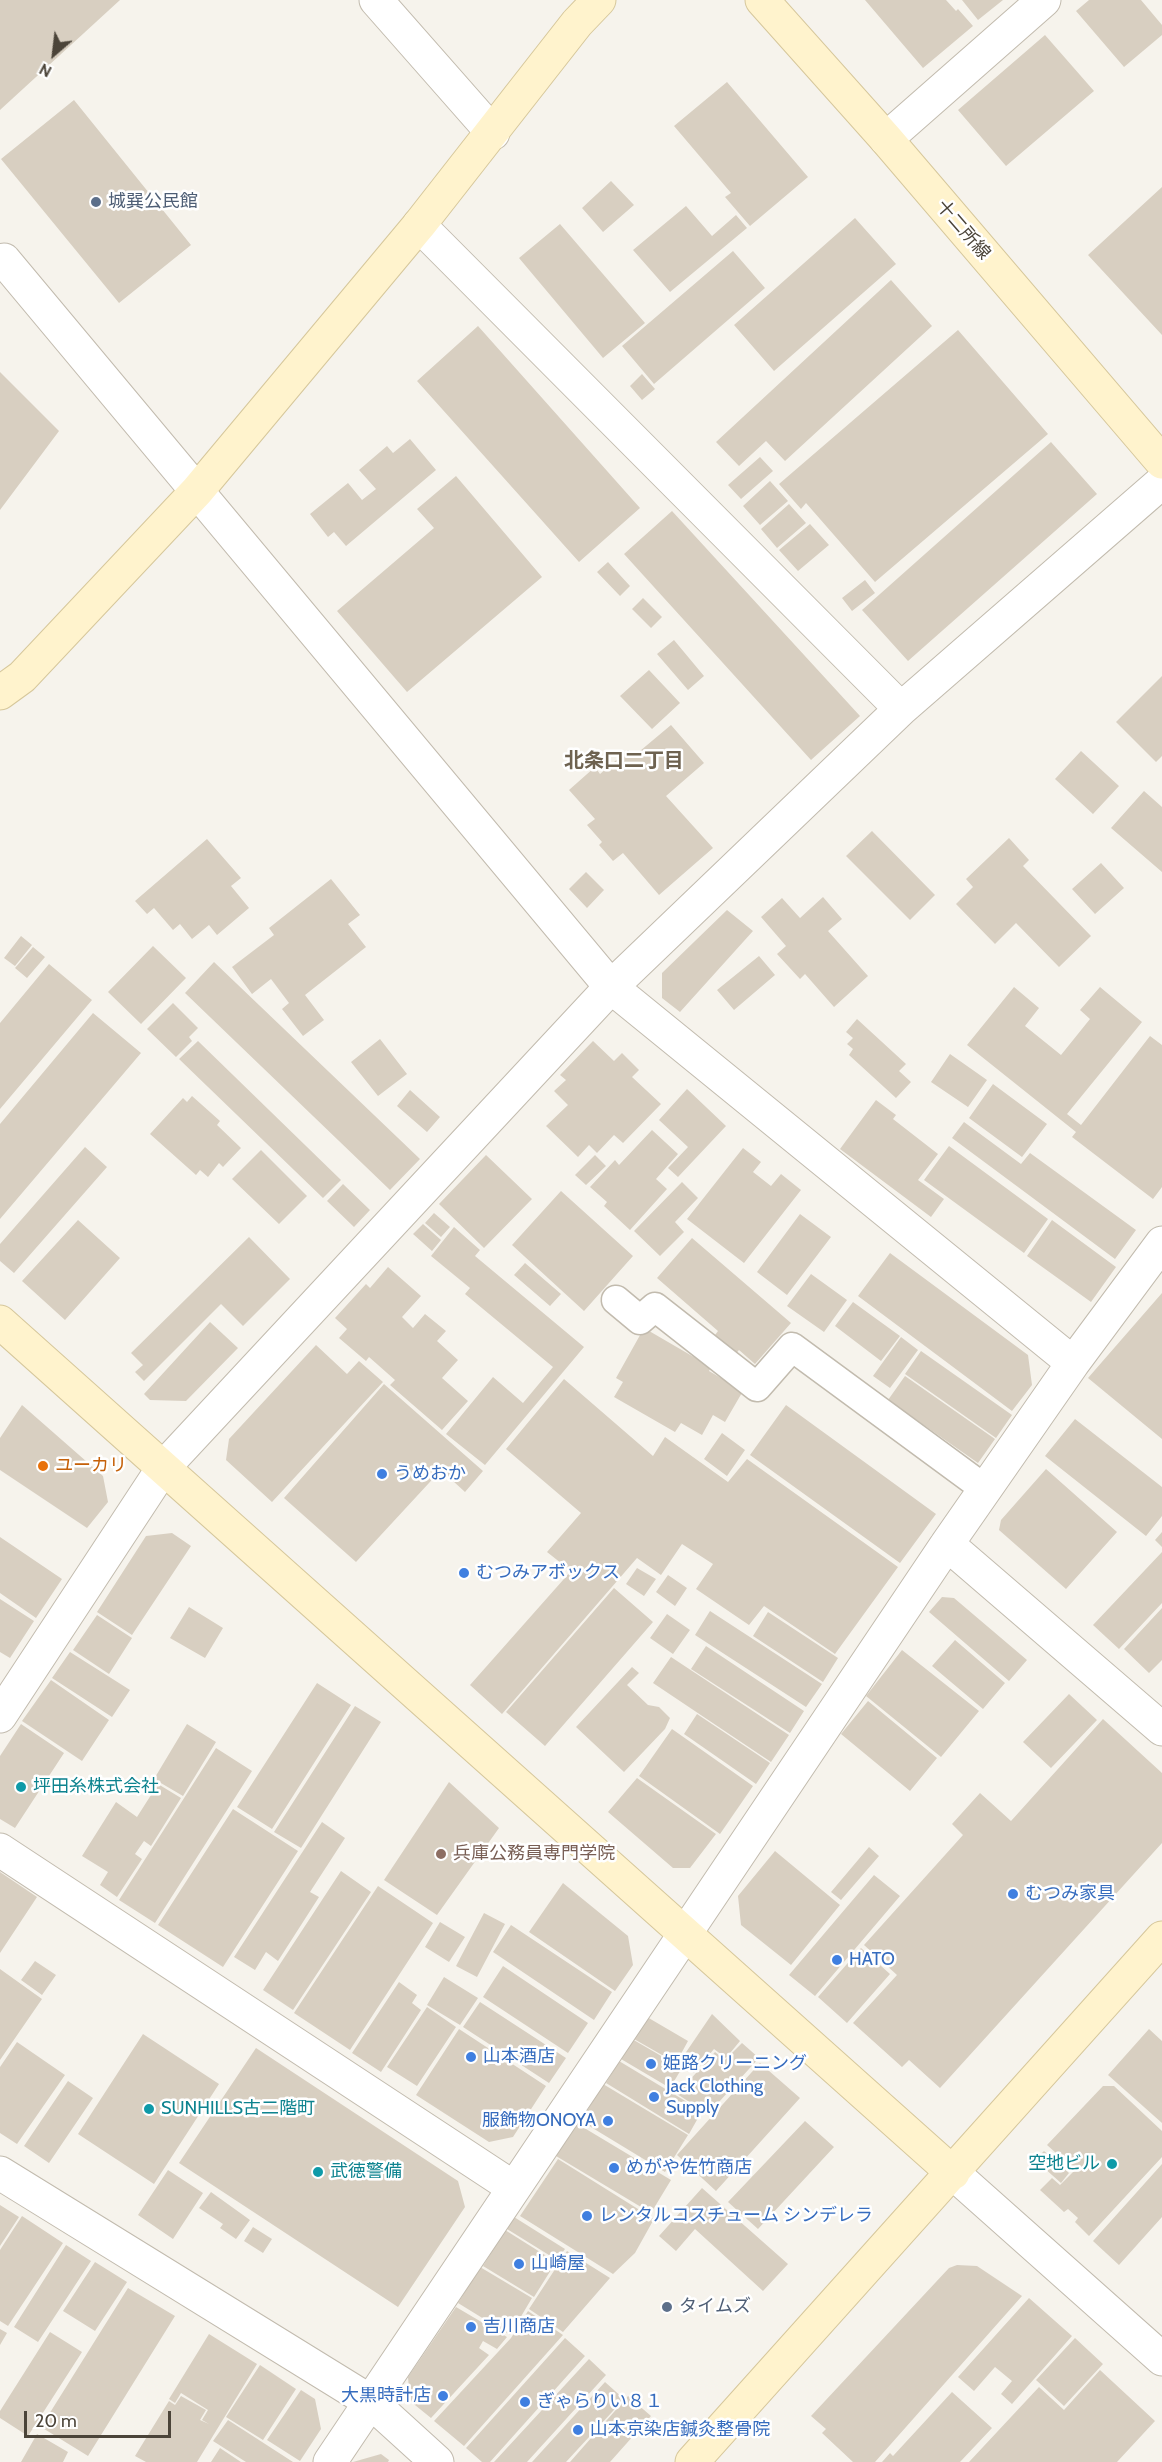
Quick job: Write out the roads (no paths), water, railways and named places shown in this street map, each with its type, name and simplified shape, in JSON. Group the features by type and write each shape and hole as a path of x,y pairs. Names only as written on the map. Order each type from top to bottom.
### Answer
{"street":[{"path":"376,0 493,133"},
{"path":"0,693 22,677 197,491 419,225 577,23 599,0"},
{"name":"十二所線","path":"762,0 886,139 1162,462"},
{"path":"886,139 1044,0"},
{"path":"419,225 901,709"},
{"path":"0,264 4,260 611,987 1073,1363"},
{"path":"0,1716 163,1468 611,987 901,709 1162,482"},
{"path":"330,2462 947,1544 1073,1363 1162,1243"},
{"path":"0,1322 1162,2359"},
{"path":"947,1544 1162,1729"},
{"path":"0,1850 514,2188"},
{"path":"692,2462 1162,1938"},
{"path":"0,2173 371,2402 437,2462"}],"lane":[{"path":"616,1300 640,1320 655,1307 757,1388 792,1347 985,1489"}],"place":[{"name":"城巽公民館","path":"96,202"},
{"name":"ユーカリ","path":"43,1466"},
{"name":"うめおか","path":"382,1474"},
{"name":"むつみアボックス","path":"464,1573"},
{"name":"坪田糸株式会社","path":"21,1787"},
{"name":"兵庫公務員専門学院","path":"441,1854"},
{"name":"むつみ家具","path":"1013,1894"},
{"name":"HATO","path":"837,1960"},
{"name":"山本酒店","path":"471,2057"},
{"name":"姫路クリーニング","path":"651,2064"},
{"name":"Jack Clothing Supply","path":"654,2097"},
{"name":"SUNHILLS古二階町","path":"149,2109"},
{"name":"服飾物ONOYA","path":"608,2121"},
{"name":"空地ビル","path":"1112,2164"},
{"name":"めがや佐竹商店","path":"614,2168"},
{"name":"武徳警備","path":"318,2172"},
{"name":"レンタルコスチューム シンデレラ","path":"587,2216"},
{"name":"山崎屋","path":"519,2264"},
{"name":"タイムズ","path":"667,2307"},
{"name":"吉川商店","path":"471,2327"},
{"name":"大黒時計店","path":"443,2396"},
{"name":"ぎゃらりい８１","path":"525,2402"},
{"name":"山本京染店鍼灸整骨院","path":"578,2430"}],"district":[{"name":"北条口二丁目","path":"624,761"}]}
